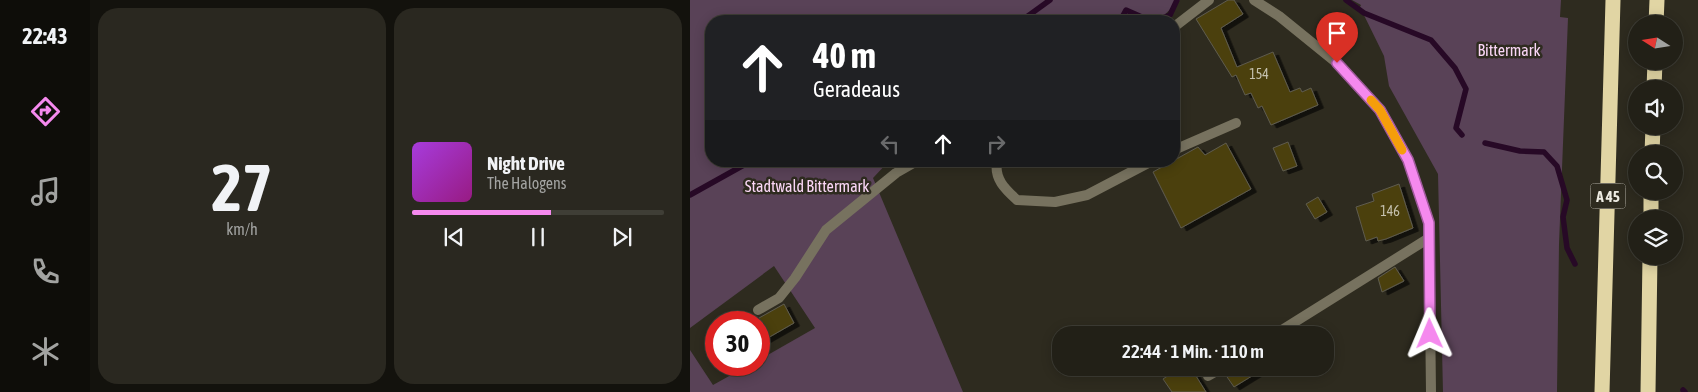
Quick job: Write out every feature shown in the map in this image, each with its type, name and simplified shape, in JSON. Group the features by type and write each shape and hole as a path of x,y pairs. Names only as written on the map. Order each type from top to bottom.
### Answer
{"highway":[{"name":"A 45","path":"1602,392 1613,0"},
{"path":"1656,15 1657,0"},
{"path":"1648,392 1650,265"}],"street":[{"path":"1180,22 1209,0"},
{"path":"1254,0 1279,16 1337,63 1380,110 1408,160 1429,223 1431,392"},
{"path":"1180,147 1236,123"},
{"path":"758,310 779,298 795,278 826,230 907,167"},
{"path":"996,167 999,181 1017,200 1055,202 1087,195 1141,167"},
{"path":"1288,326 1429,238"}],"green space":[{"name":"Stadtwald Bittermark","path":"690,0 1180,0 1164,15 705,15 705,167 883,167 873,178 963,392 690,392 690,350 705,373 705,376 707,376 713,385 729,376 770,376 770,354 815,328 774,266 713,311 705,311 705,317 690,328"},
{"name":"Bittermark","path":"1352,0 1561,0 1560,17 1568,18 1559,244 1557,392 1443,392 1438,174 1389,86 1384,56 1360,7 1361,5"}],"building":[{"path":"1228,0 1234,0 1243,14 1221,28 1237,67 1273,52 1290,92 1300,88 1302,92 1311,88 1318,105 1271,125 1262,106 1258,108 1251,93 1245,95 1236,75 1232,77 1196,19"},
{"path":"1288,142 1297,166 1283,171 1273,148"},
{"path":"1226,143 1251,189 1181,228 1153,172 1162,167 1180,167 1180,157 1198,147 1205,155"},
{"path":"1399,184 1413,228 1386,239 1378,241 1377,237 1366,241 1356,207 1374,201 1372,194"},
{"path":"1318,197 1327,212 1315,219 1306,204"},
{"path":"1395,267 1404,281 1382,292 1378,278"},
{"path":"784,304 794,323 770,337 770,312"},
{"path":"1168,376 1196,376 1206,392 1172,392 1163,379"},
{"path":"1226,376 1252,376 1234,387"}],"waterway":[{"path":"1029,15 1050,0"},
{"path":"1170,15 1177,0"},
{"path":"1346,0 1364,13 1431,40 1455,68 1466,89 1456,128 1462,135"},
{"path":"1123,15 1126,10 1137,15"},
{"path":"1485,143 1520,151 1544,152 1557,166 1567,200 1563,217 1567,248 1575,264"},
{"path":"690,195 740,167"}],"slow traffic":[{"path":"1371,100 1380,110 1402,150"}],"route":[{"path":"1337,63 1380,110 1408,160 1429,223 1430,334"}]}
